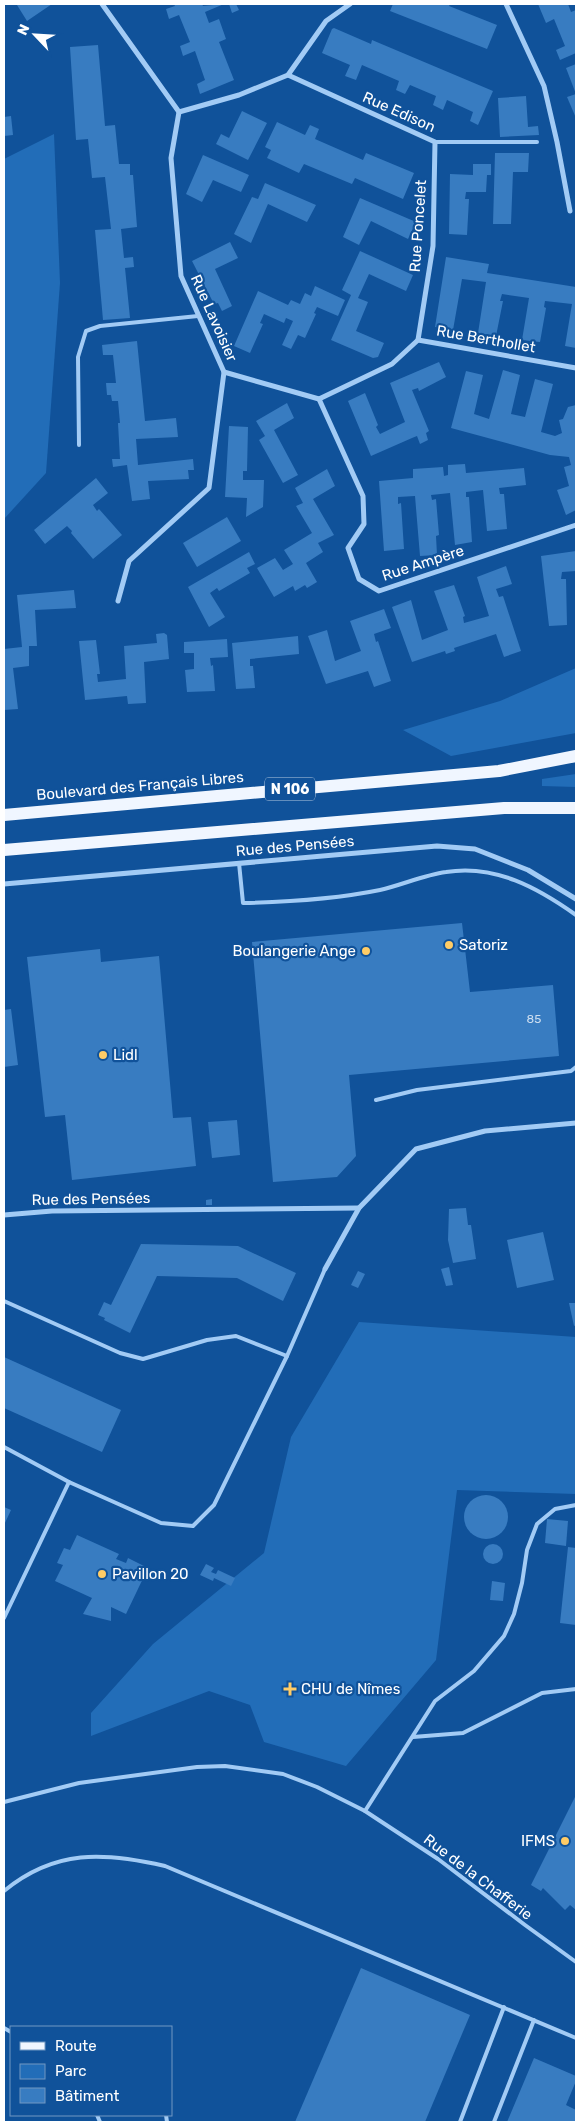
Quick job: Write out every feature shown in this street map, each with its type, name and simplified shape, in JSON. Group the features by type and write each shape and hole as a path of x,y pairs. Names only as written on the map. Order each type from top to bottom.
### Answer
{"main road":[{"name":"Boulevard des Français Libres","path":"4,815 499,770 576,756"},
{"path":"4,850 504,808 576,808"}],"street":[{"path":"102,4 179,112 239,95 288,75 326,21 350,4"},
{"path":"506,4 544,86 570,211"},
{"name":"Rue Edison","path":"288,75 435,142"},
{"name":"Rue Lavoisier","path":"118,601 128,562 209,488 224,372 181,276 171,158 179,112"},
{"name":"Rue Poncelet","path":"418,340 433,246 435,142"},
{"name":"Rue Berthollet","path":"319,399 392,364 418,340 576,368"},
{"path":"224,372 319,399"},
{"name":"Rue Ampère","path":"319,399 363,496 364,524 348,548 359,579 379,591 576,525"},
{"name":"Rue des Pensées","path":"4,884 437,846 475,850 528,870 576,899"},
{"path":"325,1269 359,1208 416,1149 485,1131 576,1123"},
{"name":"Rue des Pensées","path":"4,1216 52,1211 359,1208"}],"lane":[{"name":"Rue Edison","path":"435,142 537,142"},
{"path":"79,445 78,356 86,331 100,326 198,316"},
{"path":"239,863 243,903 324,897 379,890 445,872 472,870 491,873 521,882 576,915"},
{"path":"376,1100 417,1090 571,1071 576,1067"},
{"path":"4,1447 69,1482 161,1523 193,1526 214,1505 287,1356 325,1269"},
{"path":"4,1301 120,1353 143,1359 207,1340 236,1336 287,1356"},
{"path":"4,1618 69,1482"},
{"path":"365,1811 435,1701 474,1671 504,1636 514,1614 522,1584 527,1550 537,1524 555,1509 576,1505"},
{"path":"412,1737 462,1733 542,1693 576,1689"},
{"name":"Rue de la Chafferie","path":"4,1802 79,1783 197,1767 224,1766 283,1774 317,1787 365,1811 438,1859 525,1926 576,1962"},
{"path":"4,1891 47,1864 90,1856 136,1860 164,1866 576,2038"},
{"path":"460,2122 504,2007"},
{"path":"494,2122 534,2020"}],"green space":[{"path":"54,134 60,283 46,473 4,519 4,159"},
{"path":"576,668 576,733 451,756 403,730 500,701"},
{"path":"576,774 576,787 542,786 542,779"},
{"path":"359,1322 576,1337 576,1494 457,1490 436,1660 346,1766 264,1742 250,1705 209,1691 91,1736 91,1713 153,1644 264,1553 291,1437"}],"building":[{"path":"52,4 27,21 17,5"},
{"path":"174,4 202,4 203,6 224,4 205,12 209,23 219,19 226,39 219,42 234,80 200,94 197,84 205,80 195,51 183,56 180,46 190,42 179,15 169,19 166,9 175,6"},
{"path":"229,4 236,4 239,10 232,13"},
{"path":"393,4 450,4 449,6 497,25 487,49 390,11"},
{"path":"538,4 568,4 571,12 576,10 576,53 560,60 556,50 565,46 554,19 546,23"},
{"path":"334,28 371,44 372,40 493,91 478,125 470,121 473,112 447,100 443,110 433,105 436,96 410,85 405,94 396,90 399,81 362,65 356,80 345,76 350,65 322,53"},
{"path":"98,45 105,126 115,125 119,164 130,164 130,175 133,175 137,227 121,229 124,258 133,257 134,267 125,268 130,318 103,320 95,230 111,229 105,177 92,178 88,139 76,140 70,47"},
{"path":"576,64 576,94 566,68"},
{"path":"576,94 576,118 567,97"},
{"path":"526,96 528,127 538,126 539,135 500,137 498,98"},
{"path":"242,111 267,123 248,160 216,144 221,134 229,138"},
{"path":"11,116 13,135 4,136 4,117"},
{"path":"277,122 305,135 310,125 319,129 315,139 363,160 366,153 414,173 403,199 355,178 352,184 304,164 299,173 267,158 271,150 265,147"},
{"path":"495,153 529,153 528,172 513,172 511,224 493,224"},
{"path":"203,155 249,175 241,192 213,180 202,202 186,194"},
{"path":"473,164 491,164 491,175 487,175 486,192 466,192 465,199 469,199 467,235 449,234 450,174 473,175"},
{"path":"265,183 316,205 307,222 268,204 251,243 234,234 252,197 258,199"},
{"path":"360,198 416,222 408,239 371,221 359,245 343,237"},
{"path":"230,242 238,258 215,269 232,306 222,311 218,303 214,304 192,261"},
{"path":"360,251 413,275 406,291 369,274 358,298 368,302 356,331 384,343 378,357 373,358 331,340 351,295 342,290"},
{"path":"446,257 489,264 487,273 576,287 576,348 565,346 572,304 545,301 544,307 546,308 540,342 522,340 529,298 502,294 500,301 503,301 496,336 478,333 486,282 462,279 453,330 435,327"},
{"path":"315,286 345,300 338,316 317,307 314,313 316,314 305,338 298,335 291,349 282,345 293,321 286,318 284,323 264,314 260,323 263,324 250,353 234,346 258,291 288,305 291,300 300,304 305,293 311,296"},
{"path":"137,341 145,421 176,418 178,437 136,439 138,465 193,459 194,470 188,470 189,479 148,481 150,499 132,501 127,465 113,467 112,459 120,459 118,423 120,423 118,401 112,401 111,395 107,395 106,383 116,383 113,355 103,355 102,345"},
{"path":"439,362 446,377 419,391 418,388 412,390 429,431 426,433 428,440 420,444 417,436 371,456 348,401 365,393 380,434 405,422 390,383"},
{"path":"503,370 520,375 511,414 525,417 535,379 553,384 541,432 555,436 562,433 559,420 563,419 568,407 576,405 576,510 566,515 557,490 569,486 564,467 571,465 569,457 550,455 451,428 466,371 483,375 474,414 489,419"},
{"path":"287,403 294,418 274,430 298,475 283,483 259,440 265,436 256,421"},
{"path":"229,426 248,427 247,471 243,471 243,480 264,480 263,507 246,517 247,498 225,497"},
{"path":"465,464 466,473 524,468 526,485 499,488 500,494 504,494 507,529 487,531 483,490 466,492 466,497 469,497 472,542 455,545 450,493 431,495 432,500 436,499 439,535 436,536 437,555 420,556 415,496 398,497 398,504 401,503 404,549 384,551 379,481 413,478 413,469 443,467 444,476 448,475 448,465"},
{"path":"327,469 335,486 313,499 334,535 318,543 323,552 306,563 317,582 307,588 305,585 295,591 293,586 274,597 257,568 275,558 283,570 293,564 284,550 312,533 296,506 303,503 295,488"},
{"path":"96,478 108,493 93,505 97,511 99,509 122,535 93,559 67,526 45,544 34,530"},
{"path":"227,517 241,541 197,567 183,543"},
{"path":"576,551 576,571 562,572 561,579 566,579 567,625 549,626 541,556"},
{"path":"249,552 255,564 247,568 250,573 219,591 217,588 210,593 225,617 209,627 188,587"},
{"path":"506,566 512,584 496,589 499,597 503,596 521,651 504,657 496,634 454,648 455,651 446,654 445,651 412,662 392,607 411,600 422,640 448,630 434,591 454,585 465,616 463,617 464,623 489,616 477,577"},
{"path":"74,590 76,608 35,610 37,646 29,646 29,666 13,668 18,709 4,710 4,649 22,647 17,595"},
{"path":"384,609 391,628 374,634 391,681 374,687 368,671 326,684 308,636 327,630 335,661 361,651 350,621"},
{"path":"164,633 167,635 169,659 144,662 146,703 128,704 127,696 85,700 79,641 96,640 100,674 97,674 98,682 126,679 124,646 157,643 156,634"},
{"path":"298,636 299,654 250,659 250,666 253,666 255,688 236,689 232,643"},
{"path":"227,639 228,657 210,658 211,666 213,665 215,691 187,692 185,670 194,669 194,653 184,653 184,642"},
{"path":"462,923 470,992 553,985 559,1056 349,1075 356,1156 337,1177 273,1182 252,942"},
{"name":"Lidl","path":"100,949 101,962 159,956 173,1118 191,1117 196,1166 72,1180 65,1115 45,1117 27,957"},
{"path":"11,1009 18,1065 4,1067 4,1010"},
{"path":"237,1120 240,1155 212,1158 208,1122"},
{"path":"212,1199 212,1205 206,1205 206,1200"},
{"path":"466,1208 468,1225 471,1225 476,1259 453,1263 448,1240 449,1209"},
{"path":"543,1232 554,1280 517,1288 507,1240"},
{"path":"141,1244 238,1246 296,1273 283,1301 237,1278 157,1276 130,1333 98,1315 104,1302 111,1305"},
{"path":"449,1267 453,1285 446,1286 441,1269"},
{"path":"358,1271 365,1274 358,1288 351,1285"},
{"path":"569,1303 576,1303 576,1325 574,1326"},
{"path":"4,1357 121,1410 102,1452 4,1408"},
{"path":"486,1495 498,1499 504,1505 508,1517 504,1529 498,1535 486,1539 474,1535 468,1529 464,1517 468,1505 474,1499"},
{"path":"4,1507 11,1510 4,1525"},
{"path":"547,1519 568,1521 566,1546 545,1543"},
{"name":"Pavillon 20","path":"77,1535 119,1554 116,1559 126,1563 128,1558 148,1568 126,1614 111,1607 111,1621 83,1614 92,1598 55,1581 63,1565 57,1563 64,1548 70,1550"},
{"path":"489,1544 497,1544 503,1550 503,1558 497,1564 489,1564 483,1558 483,1550"},
{"path":"568,1547 576,1548 576,1625 560,1623"},
{"path":"206,1564 214,1568 211,1572 216,1574 218,1570 235,1578 231,1586 214,1578 213,1581 200,1575"},
{"path":"492,1581 505,1583 503,1601 490,1600"},
{"name":"IFMS","path":"576,1795 576,1910 570,1905 565,1910 543,1888 541,1891 531,1885"},
{"path":"361,1968 470,2015 425,2122 295,2122"},
{"path":"534,2058 576,2076 576,2081 566,2105 576,2110 576,2122 507,2122"}],"place":[{"name":"Satoriz","path":"449,945"},
{"name":"Boulangerie Ange","path":"366,951"},
{"name":"Lidl","path":"103,1055"},
{"name":"Pavillon 20","path":"102,1574"},
{"name":"CHU de Nîmes","path":"290,1689"},
{"name":"IFMS","path":"565,1841"}]}
